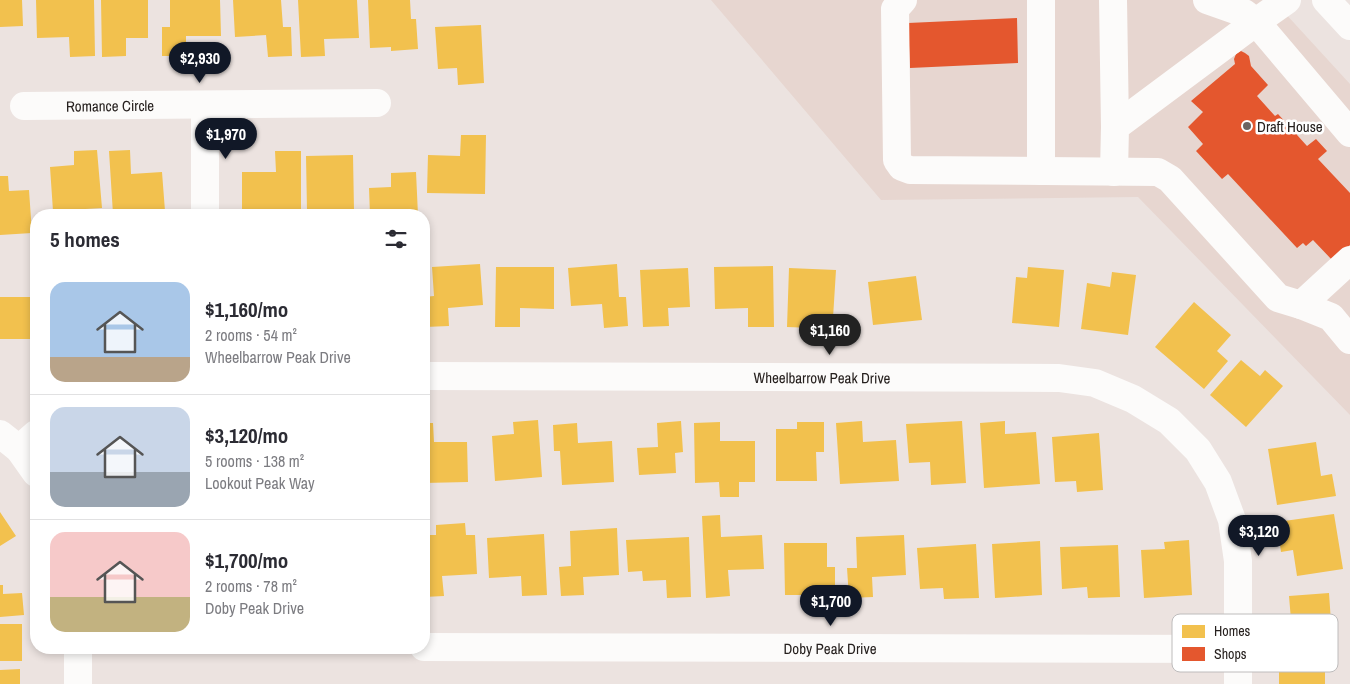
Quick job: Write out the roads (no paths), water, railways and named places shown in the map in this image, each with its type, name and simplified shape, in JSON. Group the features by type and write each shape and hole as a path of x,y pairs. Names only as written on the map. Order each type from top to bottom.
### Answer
{"street":[{"path":"903,0 895,9 897,160 902,167 910,170 1158,172 1170,179 1278,298 1301,305 1331,318 1347,329"},
{"path":"1041,0 1041,171"},
{"path":"1113,0 1114,172"},
{"path":"1207,0 1244,13 1256,22 1350,133"},
{"path":"1115,126 1287,0"},
{"path":"1326,0 1350,26"},
{"name":"Romance Circle","path":"24,106 377,103"},
{"path":"205,105 205,209"},
{"path":"1301,305 1350,260"},
{"name":"Wheelbarrow Peak Drive","path":"430,376 1058,378 1095,383 1133,399 1169,422 1198,450 1218,482 1232,520 1238,561 1238,614"},
{"path":"18,439 30,462"},
{"name":"Doby Peak Drive","path":"430,647 1172,649"},
{"path":"78,654 78,684"}],"place":[{"name":"Draft House","path":"1247,126"}]}
